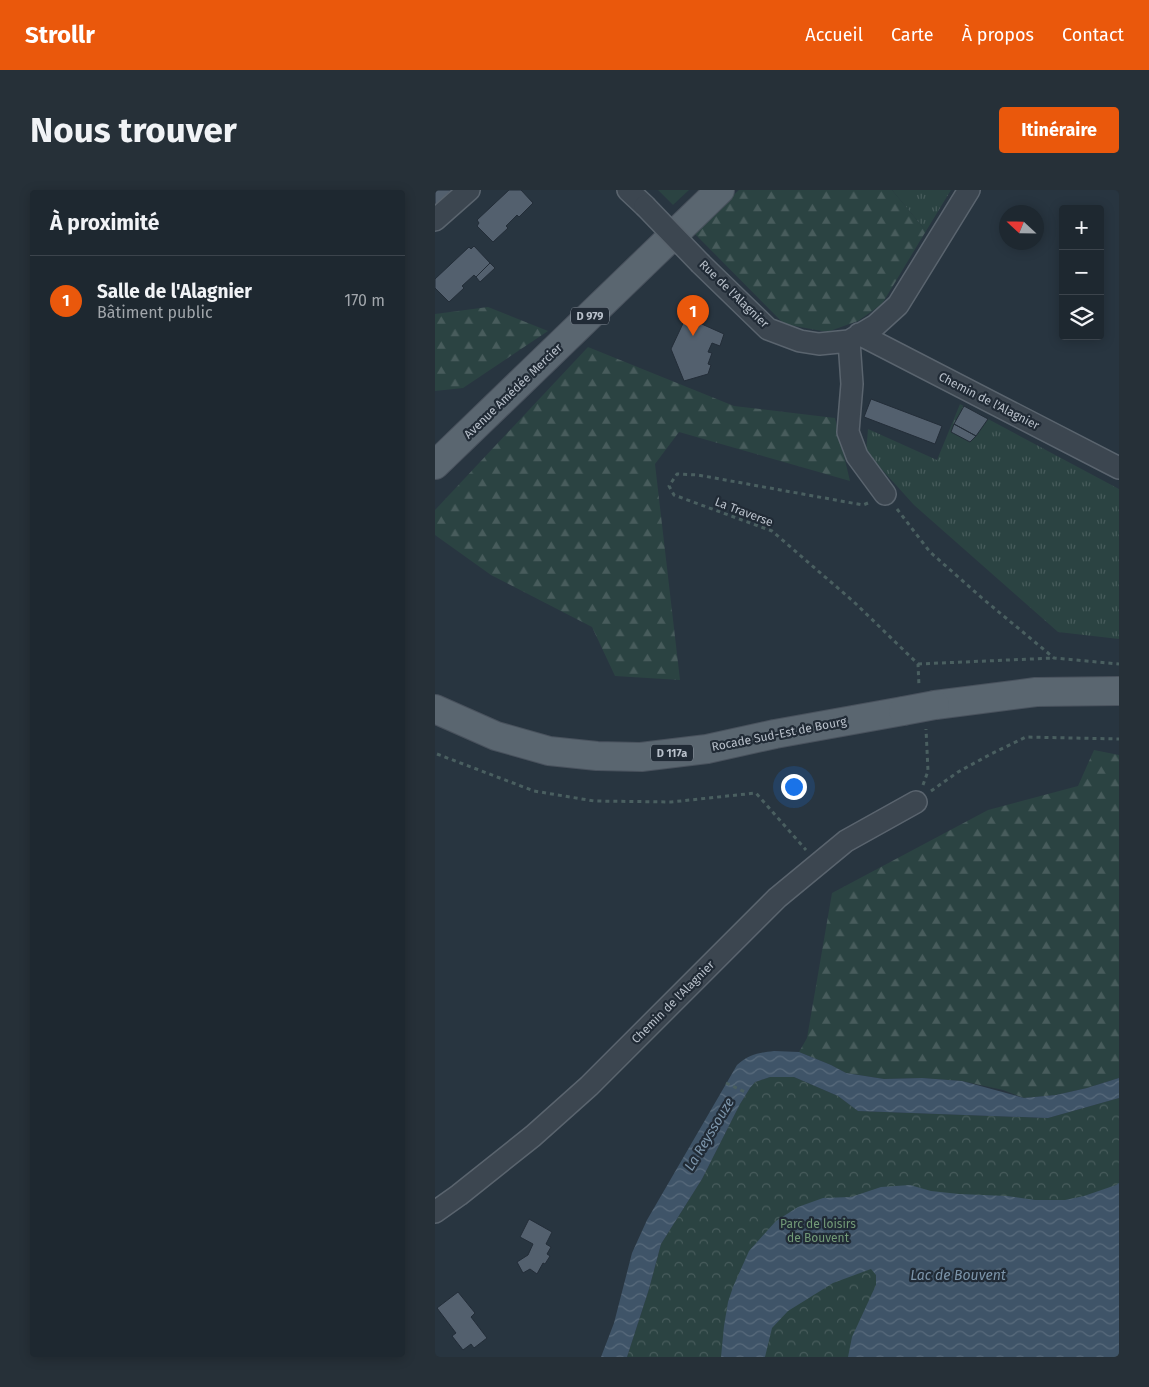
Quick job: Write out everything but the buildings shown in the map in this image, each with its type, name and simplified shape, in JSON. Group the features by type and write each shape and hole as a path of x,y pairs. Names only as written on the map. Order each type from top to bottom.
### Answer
{"main road":[{"name":"Avenue Amédée Mercier","path":"435,465 720,190"},
{"name":"Rocade Sud-Est de Bourg","path":"438,709 496,736 549,751 597,756 641,757 707,749 921,706 1036,692 1119,691"}],"street":[{"path":"435,220 469,190"},
{"name":"Rue de l'Alagnier","path":"628,190 768,329 800,341 819,344 854,337 876,325 898,305 969,190"},
{"path":"854,337 848,432 857,456 885,494"},
{"name":"Chemin de l'Alagnier","path":"854,337 1119,468"},
{"name":"Chemin de l'Alagnier","path":"435,1212 533,1136 589,1086 777,898 846,841 916,802"}],"path":[{"name":"La Traverse","path":"885,494 863,505 698,475 677,474 669,486 674,495 772,531 854,602 918,664"},
{"path":"885,494 930,552 1055,658"},
{"path":"916,802 927,771 918,664 1055,658 1119,664"},
{"path":"916,802 957,772 1027,738 1119,739"},
{"path":"437,754 534,791 594,801 671,802 756,793 818,864"},
{"path":"726,1083 747,1093"}],"green space":[{"path":"658,190 689,190 673,205"},
{"path":"739,190 892,190 926,231 882,304 858,321 827,332 784,324 693,232"},
{"path":"892,190 951,190 926,231"},
{"path":"488,307 548,331 463,388 435,391 435,314"},
{"path":"588,347 734,406 835,418 850,481 679,432 655,464 680,680 615,676 592,627 491,575 435,535 435,510"},
{"path":"960,404 1119,489 1119,639 1058,632 914,505 866,452 868,429 937,460"},
{"path":"1094,750 1119,755 1119,1078 1056,1095 1024,1098 1003,1090 962,1081 922,1078 884,1079 846,1073 799,1052 807,1038 832,893 988,810 1078,786"},
{"name":"Parc de loisirs de Bouvent","path":"780,1076 794,1077 838,1096 858,1111 1048,1118 1119,1098 1119,1357 627,1357 661,1244 702,1179 750,1088 755,1082"}],"water":[{"name":"La Reyssouze","path":"763,1052 799,1052 846,1073 884,1079 922,1078 962,1081 1024,1098 1056,1095 1119,1078 1119,1098 1048,1118 858,1111 838,1096 794,1077 770,1077 755,1082 740,1104 702,1179 661,1244 627,1357 601,1357 614,1323 632,1253 647,1220 737,1065 746,1058"},
{"name":"Lac de Bouvent","path":"1119,1183 1119,1357 848,1357 852,1337 876,1285 876,1275 871,1269 833,1283 788,1311 772,1328 765,1357 721,1357 728,1302 749,1251 776,1221 798,1207 823,1198 851,1197 881,1187 910,1185 931,1191 959,1194 1007,1196 1035,1200 1065,1200 1084,1196"}],"place":[{"name":"Salle de l'Alagnier","path":"693,336"}]}
